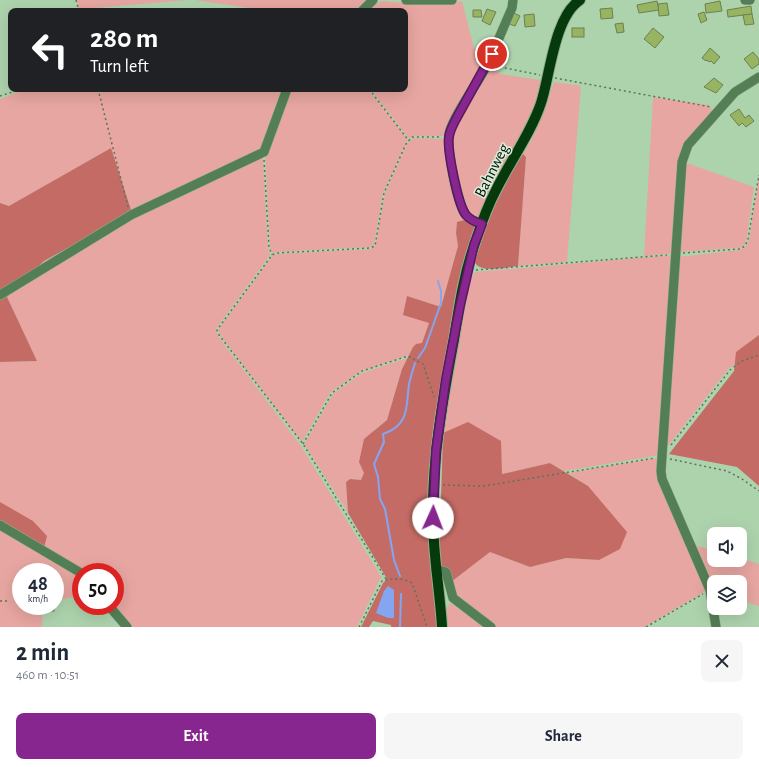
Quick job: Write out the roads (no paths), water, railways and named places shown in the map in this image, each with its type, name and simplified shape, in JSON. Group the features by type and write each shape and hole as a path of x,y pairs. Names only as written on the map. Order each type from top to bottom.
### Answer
{"main road":[{"name":"Bahnweg","path":"442,627 436,569 433,518 434,484 436,450 442,404 460,306 474,245 496,189 524,139 541,103 552,56 562,25 576,1"}],"street":[{"path":"365,8 374,0"},
{"path":"406,0 452,0"},
{"path":"482,224 473,221 466,215 462,208 448,138 450,130 487,64 512,8 513,0"},
{"path":"745,0 750,0"},
{"path":"716,627 710,590 662,479 661,457 682,162 684,151 688,145 735,92 759,77"},
{"path":"0,295 131,215 264,152 287,92"},
{"path":"0,525 72,569"},
{"path":"436,569 446,572 453,598 491,627"},
{"path":"117,615 127,627"}],"water":[{"path":"388,586 394,590 394,618 388,618 376,613 384,591"}],"waterway":[{"path":"418,358 425,348 441,303 441,291 438,281"},
{"path":"400,576 394,560 385,509 380,499 378,477 374,464 384,442 383,434 392,430 398,425 405,414 409,384 415,363"},
{"path":"400,627 401,594"}]}
